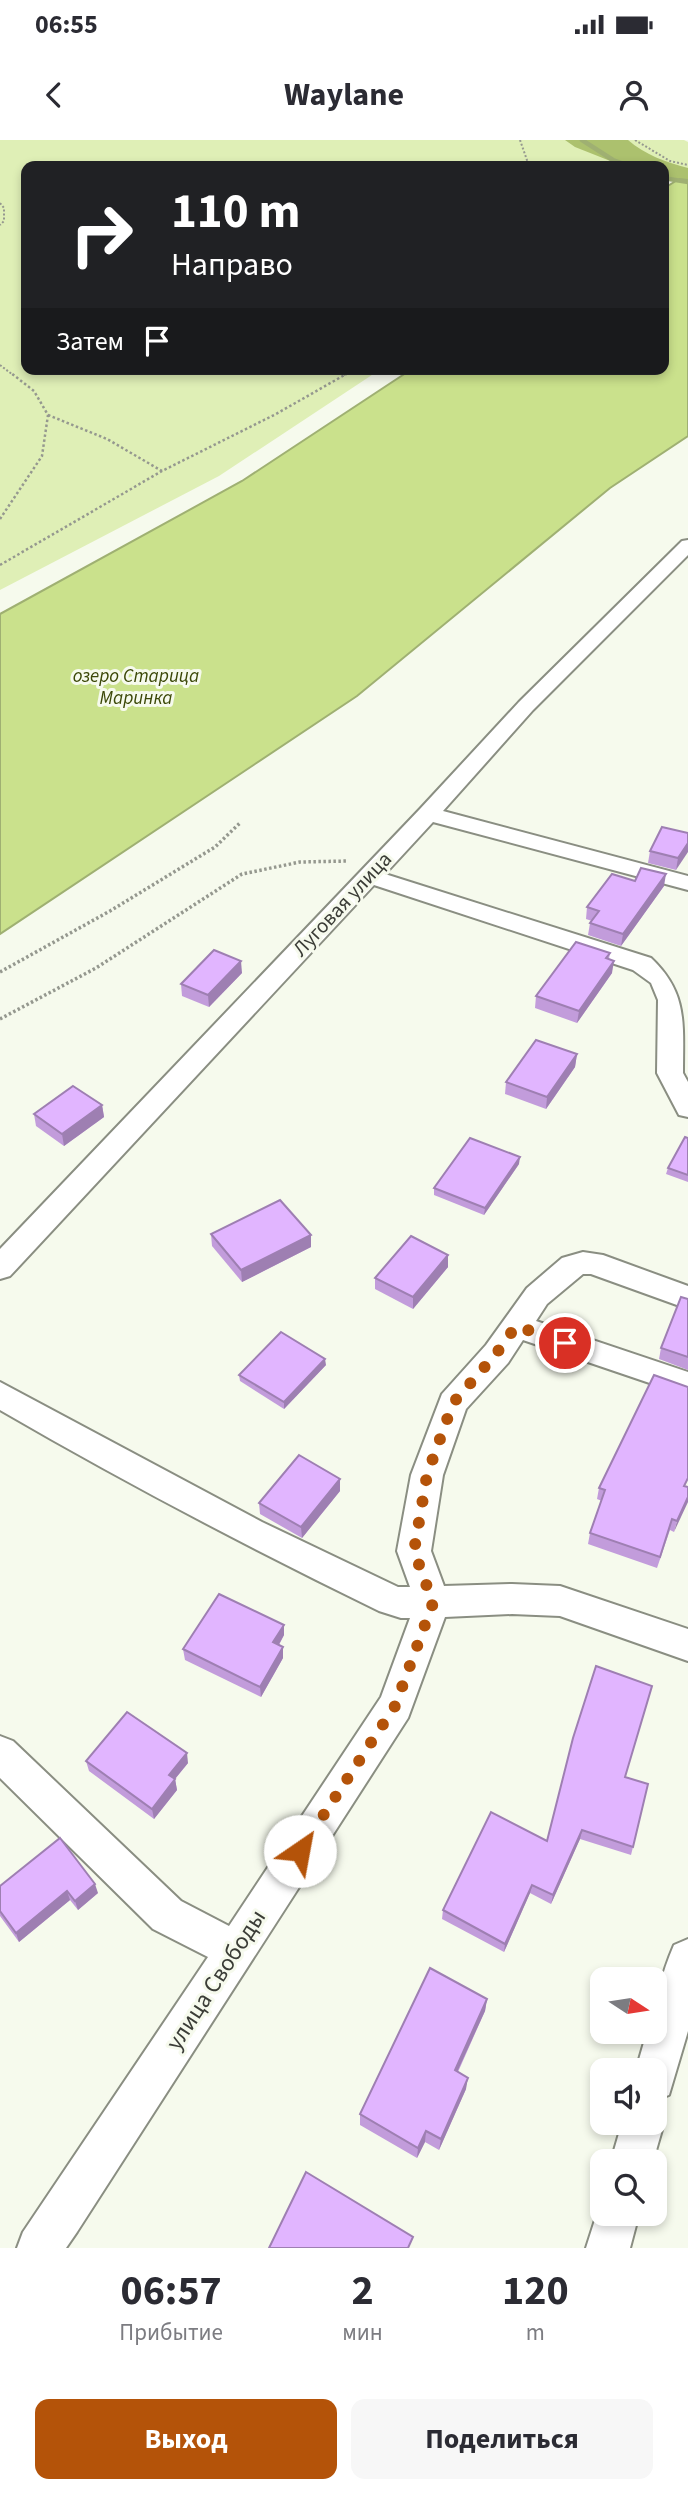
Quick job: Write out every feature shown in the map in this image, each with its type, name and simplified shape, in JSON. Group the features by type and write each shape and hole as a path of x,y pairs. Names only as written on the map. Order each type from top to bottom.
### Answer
{"street":[{"name":"Луговая улица","path":"0,1268 428,814 526,706 688,545"},
{"path":"428,814 688,883"},
{"path":"374,869 642,964 661,979 671,1000 670,1073 688,1108"},
{"path":"433,1603 414,1551 427,1475 453,1403 496,1354 537,1296 572,1266 593,1263 688,1298"},
{"path":"516,1326 688,1384"},
{"path":"0,1395 141,1475 377,1594 401,1603 512,1599 560,1601 688,1645"},
{"name":"улица Свободы","path":"39,2248 395,1706 433,1603"},
{"path":"0,1753 167,1915 236,1950"},
{"path":"660,2058 688,1959"},
{"path":"608,2248 614,2226"}],"path":[{"path":"520,140 528,161"},
{"path":"635,140 670,161 688,165"},
{"path":"0,203 4,208 4,221 0,225"},
{"path":"0,365 34,391 48,415 137,453 162,471"},
{"path":"0,565 162,471 276,414 344,375"},
{"path":"0,519 42,456 48,415"},
{"path":"0,972 110,911 215,847 240,823"},
{"path":"0,1019 96,968 242,874 300,862 374,869"}],"shaded area":[{"path":"0,140 688,142 688,173 682,172 669,177 669,161 21,161 21,375 372,375 219,476 0,590"},
{"path":"565,140 628,140 641,150 667,161 610,161 575,147"},
{"path":"669,162 688,168 688,180 669,178"}],"water":[{"name":"озеро Старица Маринка","path":"679,179 688,180 688,436 610,488 357,696 0,934 0,614 242,481 403,375 669,375 669,185"}],"building":[{"path":"662,827 688,833 688,843 678,858 650,851"},
{"path":"641,868 666,874 623,934 590,923 599,911 587,907 612,874 635,881"},
{"path":"576,942 610,953 606,958 614,961 579,1011 536,996"},
{"path":"214,950 241,961 208,995 181,984"},
{"path":"536,1040 577,1054 547,1097 506,1082"},
{"path":"73,1086 102,1105 62,1134 34,1114"},
{"path":"685,1137 688,1138 688,1175 668,1168"},
{"path":"470,1138 520,1157 485,1208 434,1188"},
{"path":"280,1200 311,1235 241,1270 211,1234"},
{"path":"411,1236 448,1255 413,1297 375,1278"},
{"path":"681,1297 688,1299 688,1357 661,1348"},
{"path":"281,1332 325,1359 284,1402 239,1375"},
{"path":"654,1375 688,1387 688,1478 684,1486 688,1487 688,1497 677,1521 672,1519 660,1557 590,1533 605,1490 599,1488"},
{"path":"299,1455 340,1479 301,1527 259,1503"},
{"path":"219,1594 284,1625 273,1642 283,1647 260,1687 183,1649"},
{"path":"596,1666 652,1686 625,1777 648,1784 633,1847 582,1830 553,1895 532,1885 505,1944 443,1910 491,1812 547,1841 573,1738"},
{"path":"127,1712 187,1753 169,1775 175,1779 152,1809 86,1761"},
{"path":"60,1838 95,1884 75,1901 67,1891 16,1933 0,1911 0,1886"},
{"path":"430,1968 487,1999 455,2070 468,2078 441,2139 426,2131 418,2148 360,2114"},
{"path":"306,2172 413,2237 408,2248 269,2248"}],"waterway":[{"path":"582,140 616,161"},
{"path":"669,179 688,182"}],"route":[{"path":"300,1851 395,1706 433,1603 414,1551 427,1475 453,1403 496,1354 516,1326 565,1343"}]}
